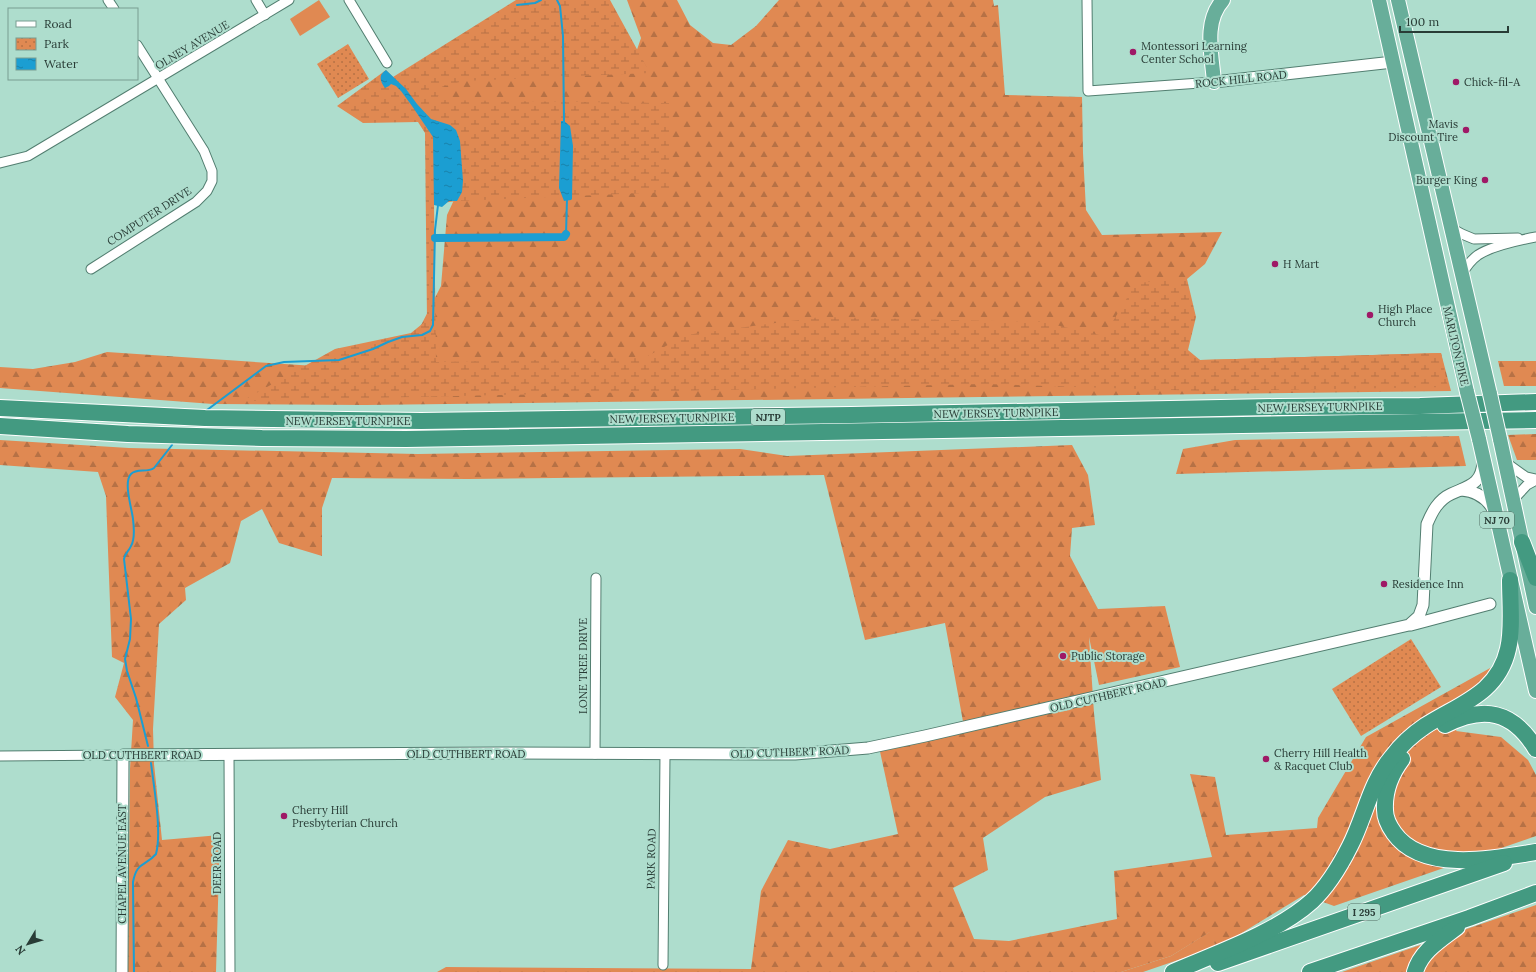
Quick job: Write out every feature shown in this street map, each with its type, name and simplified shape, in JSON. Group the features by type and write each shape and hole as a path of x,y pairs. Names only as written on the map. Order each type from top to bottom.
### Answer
{"highway":[{"path":"1214,82 1210,28 1213,16 1223,0"},
{"name":"MARLTON PIKE","path":"1379,0 1536,691"},
{"name":"MARLTON PIKE","path":"1399,2 1490,394 1536,607"},
{"name":"NEW JERSEY TURNPIKE","path":"0,408 205,418 421,421 851,416 1270,407 1420,406 1536,402"},
{"name":"NEW JERSEY TURNPIKE","path":"0,426 262,438 406,439 1536,420"},
{"path":"1522,542 1536,578"},
{"path":"1173,972 1276,926 1311,902 1319,893 1343,860 1379,775 1391,758 1410,737 1421,729 1475,697 1494,680 1500,671 1506,660 1509,648 1510,580"},
{"path":"1536,749 1520,728 1511,721 1500,716 1484,713 1457,719 1436,730 1416,745 1401,760 1392,774 1385,800 1385,816 1389,826 1397,837 1408,846 1421,853 1456,860 1494,858 1536,852"},
{"name":"I 295","path":"1192,972 1536,852"},
{"path":"1310,972 1470,918 1536,893"},
{"path":"1415,972 1421,958 1434,944 1470,918"}],"street":[{"path":"256,0 265,15"},
{"name":"OLNEY AVENUE","path":"0,163 28,156 289,0"},
{"path":"348,0 387,63"},
{"name":"ROCK HILL ROAD","path":"1087,0 1088,92 1214,82 1393,62"},
{"path":"138,47 158,79"},
{"name":"COMPUTER DRIVE","path":"91,268 196,202 207,190 212,181 212,171 204,151 158,79"},
{"path":"1451,228 1474,239 1533,238"},
{"path":"1462,274 1469,263 1478,255 1490,250 1533,238"},
{"path":"1409,625 1419,616 1423,605 1427,524 1431,514 1442,500 1451,494 1470,486 1478,479 1482,470 1483,460"},
{"path":"1505,462 1526,477 1536,479"},
{"path":"1513,500 1528,484 1536,479"},
{"path":"1461,490 1473,492 1484,498 1490,504 1496,515"},
{"name":"LONE TREE DRIVE","path":"595,754 596,578"},
{"name":"OLD CUTHBERT ROAD","path":"0,756 229,754 795,754 868,748 1170,681 1409,625 1490,604"},
{"name":"DEER ROAD","path":"229,754 230,972"},
{"name":"PARK ROAD","path":"663,965 665,754"},
{"name":"CHAPEL AVENUE EAST","path":"122,972 123,755"}],"green space":[{"path":"319,0 330,17 300,36 290,19"},
{"path":"516,0 610,0 650,73 464,81 441,87 437,100 669,103 671,192 457,201 434,204 436,362 644,358 686,335 821,317 1042,322 1104,336 1136,283 1187,279 1196,317 1188,350 1200,360 1441,353 1448,387 1201,391 984,384 242,401 335,349 411,333 427,320 425,133 418,122 363,123 337,106 386,70 393,77"},
{"path":"627,0 677,0 690,25 713,43 731,45 756,26 779,0 993,0 994,6 998,5 1005,95 1082,97 1086,210 1102,235 1222,232 1205,264 1187,279 1141,330 1200,360 1441,353 1451,391 365,405 213,404 0,388 0,367 33,369 75,362 107,352 330,367 412,343 441,286 447,215 460,187 413,75 631,67 641,38"},
{"path":"348,44 369,79 338,98 317,64"},
{"path":"1498,361 1536,361 1536,386 1504,386"},
{"path":"1536,434 1536,460 1517,460 1508,435"},
{"path":"1459,436 1466,466 1176,474 1183,449 1235,440"},
{"path":"0,440 129,448 418,454 740,449 787,456 1072,445 1088,475 1095,525 1072,528 1070,556 1098,609 1165,606 1180,667 1099,685 1089,637 1094,713 1101,780 1045,797 983,838 988,870 953,888 974,939 1009,941 1117,919 1114,871 1212,857 1190,774 1215,777 1226,835 1317,828 1318,818 1366,737 1492,667 1456,731 1501,737 1528,760 1536,775 1536,836 1334,906 1304,895 1222,945 1216,947 1210,932 1171,956 1121,972 437,972 446,967 751,969 761,891 788,840 830,849 898,834 879,747 964,727 945,623 865,640 824,475 468,479 332,478 322,508 322,556 279,543 262,509 241,521 230,563 185,588 186,600 159,624 153,729 154,764 162,840 220,835 216,972 128,972 130,769 133,720 115,697 124,663 112,657 106,496 98,472 0,465"},
{"path":"1411,639 1441,687 1361,736 1332,689"},
{"path":"1536,905 1536,972 1342,972"},
{"path":"1211,931 1216,947 1143,972 1121,972 1171,956"}],"water":[{"path":"386,70 406,89 431,119 450,125 456,130 460,141 463,181 462,192 457,201 449,201 442,207 434,205 433,137 401,91 396,86 391,84 385,88 382,83 381,76"},
{"path":"561,121 564,121 570,126 573,146 572,199 564,201 559,188"}],"waterway":[{"path":"517,5 535,3 541,0"},
{"path":"557,0 560,6 563,36 564,123"},
{"path":"566,234 567,199"},
{"path":"207,410 266,366 284,362 339,360 373,349 402,337 422,335 430,331 433,325 435,230 438,205"},
{"path":"435,238 564,237 566,234"},
{"path":"148,746 125,659 130,639 131,619 124,559 132,543 134,533 128,483 133,472 154,468 172,445"},
{"path":"134,972 133,882 139,867 156,854 158,845 157,809 151,763"}],"place":[{"name":"Montessori Learning Center School","path":"1133,52"},
{"name":"Chick-fil-A","path":"1456,82"},
{"name":"Mavis Discount Tire","path":"1466,130"},
{"name":"Burger King","path":"1485,180"},
{"name":"H Mart","path":"1275,264"},
{"name":"High Place Church","path":"1370,315"},
{"name":"Residence Inn","path":"1384,584"},
{"name":"Public Storage","path":"1063,656"},
{"name":"Cherry Hill Health & Racquet Club","path":"1266,759"},
{"name":"Cherry Hill Presbyterian Church","path":"284,816"}]}
